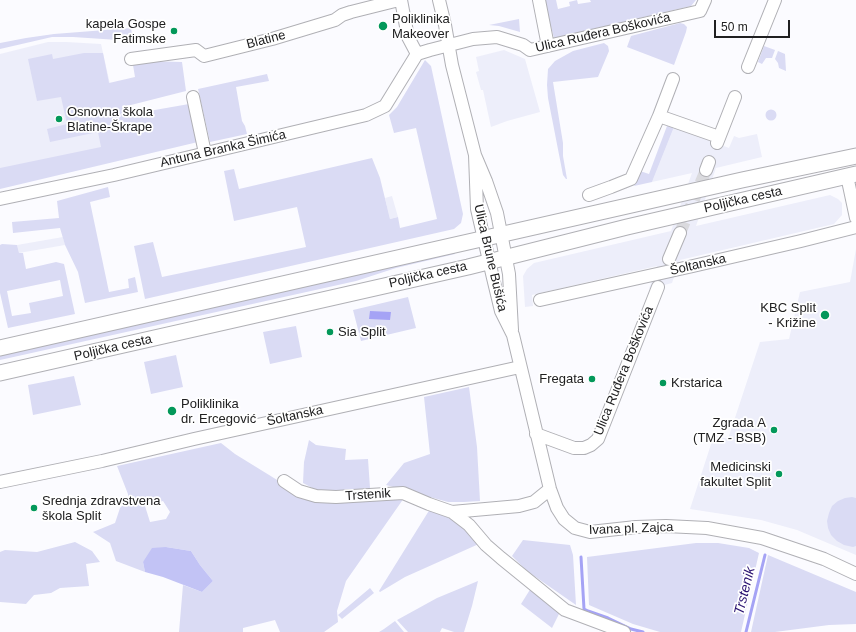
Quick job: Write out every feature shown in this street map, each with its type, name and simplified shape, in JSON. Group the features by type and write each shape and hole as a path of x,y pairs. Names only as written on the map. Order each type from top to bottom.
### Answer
{"main road":[{"name":"Poljička cesta","path":"0,348 483,238 856,156"},
{"name":"Poljička cesta","path":"0,373 489,261 852,175"}],"street":[{"path":"400,0 408,37 417,54 448,46"},
{"name":"Blatine","path":"131,59 196,50 204,56 272,39 335,20 342,15 351,12 400,0"},
{"name":"Ulica Brune Bušića","path":"439,0 452,65 475,155 492,198 501,234 510,285 513,335 536,434"},
{"path":"539,0 548,46"},
{"path":"748,67 775,0"},
{"name":"Ulica Ruđera Boškovića","path":"448,46 473,39 497,37 523,45 530,50 702,6"},
{"name":"Antuna Branka Šimića","path":"0,199 114,175 379,110 386,106 417,54"},
{"path":"589,194 631,179 659,116 673,79"},
{"path":"193,98 210,152"},
{"path":"659,116 718,140 735,98"},
{"name":"Ulica Brune Bušića","path":"475,155 476,203 483,238 501,311 513,335"},
{"path":"852,175 856,218"},
{"name":"Šoltanska","path":"540,300 693,266 856,227"},
{"path":"669,259 680,233"},
{"name":"Ulica Ruđera Boškovića","path":"536,434 574,448 584,448 598,439 658,287"},
{"name":"Šoltanska","path":"0,482 520,367"},
{"name":"Ivana pl. Zajca","path":"536,434 550,489 557,508 564,519 575,528 590,532 636,527 666,526 707,528 762,538 824,559 856,574"},
{"name":"Trstenik","path":"284,481 299,491 316,496 336,497 403,493 452,512 468,525 501,558 565,610 624,632"},
{"name":"Trstenik","path":"452,512 519,506 534,502 550,489"}],"shaded area":[{"path":"544,0 556,0 558,9 570,6 569,2 577,0 578,4 591,2 590,0 696,0 691,6 554,38"},
{"path":"519,19 520,32 499,26 489,25"},
{"path":"680,23 687,27 674,65 627,47 631,36"},
{"path":"131,28 133,41 52,37 0,49 0,43 26,38 54,34"},
{"name":"Osnovna škola Blatine-Škrape","path":"48,42 101,44 126,155 0,183 0,54"},
{"path":"604,43 608,46 609,51 598,77 553,82 563,143 566,179 563,175 548,98 548,69 555,61 573,51"},
{"path":"764,46 775,50 772,58 766,58 762,64 758,62"},
{"path":"504,50 525,59 540,112 491,127 483,90 481,90 476,72 479,71 476,57"},
{"path":"778,51 785,54 786,71 779,68 775,59"},
{"path":"84,53 103,53 109,83 135,77 133,65 146,61 182,62 186,91 127,106 128,111 132,114 189,104 198,142 0,189 0,168 101,147 98,132 50,142 47,129 67,124 61,97 37,101 28,59 52,54 53,59"},
{"path":"425,60 431,66 463,214 461,223 454,229 145,299 134,246 153,242 162,277 306,247 297,207 234,221 224,171 234,169 239,189 372,158 380,178 390,219 398,217 400,228 437,219 416,128 394,133 389,115 397,107"},
{"path":"267,74 269,81 236,87 242,121 247,134 210,142 198,89"},
{"path":"771,109 775,111 777,115 775,119 771,121 767,119 765,115 767,111"},
{"path":"667,126 674,127 652,182 634,186 640,171 649,174"},
{"path":"674,127 729,148 734,136 739,138 757,134 762,157 716,168 696,226 830,195 842,203 842,215 834,224 680,260 672,283 649,289 657,266 532,295 533,306 525,307 523,276 527,269 534,263 671,231 692,173 652,182"},
{"path":"108,187 110,197 90,202 109,292 129,288 128,279 135,277 138,292 85,303 78,272 65,245 60,228 13,233 12,222 59,218 57,201"},
{"path":"392,196 398,217 390,219 385,198"},
{"path":"63,237 65,245 19,253 17,245"},
{"path":"0,245 17,245 19,253 23,253 26,269 56,262 64,264 75,314 8,328 0,293","holes":["60,280 63,296 29,303 31,313 12,316 7,291"]},
{"name":"Medicinski fakultet Split","path":"856,249 856,555 797,530 761,520 690,509 714,435 728,439 760,342 789,339 800,292 850,282"},
{"path":"454,250 455,254 396,268 356,281 0,360 0,354"},
{"path":"408,297 416,328 361,341 353,310"},
{"path":"370,311 391,312 390,320 369,319"},
{"path":"296,326 302,357 270,364 263,332"},
{"path":"176,355 183,387 151,394 144,362"},
{"path":"74,376 81,405 33,415 28,385"},
{"path":"469,387 477,447 480,501 448,502 386,485 404,463 430,454 424,397"},
{"path":"309,440 316,445 346,449 345,460 368,459 370,488 337,491 316,490 303,483 304,462"},
{"path":"221,443 235,454 308,499 404,498 346,581 337,611 338,622 324,632 280,632 275,620 243,628 243,632 179,632 183,585 202,592 213,581 191,551 166,547 143,562 145,572 116,561 110,543 93,532 115,523 120,508 128,500 128,494 117,466","holes":["163,501 170,512 166,519 150,522 145,506"]},
{"path":"852,497 856,498 856,546 853,547 844,545 831,535 827,521 832,506 838,501"},
{"path":"430,509 456,521 481,543 405,577 380,592 379,591"},
{"path":"523,540 570,545 573,555 576,605 527,571 512,556"},
{"path":"75,542 92,551 100,562 86,564 89,586 60,588 51,593 34,595 26,604 0,602 0,552 5,550 37,552"},
{"path":"696,543 718,543 749,548 759,553 741,632 660,632 633,624 589,605 587,557"},
{"path":"166,547 191,551 213,581 202,592 163,577 145,572 143,562 152,548"},
{"path":"768,555 856,592 856,624 829,625 775,632 751,632"},
{"path":"478,581 464,632 454,632 442,628 440,632 408,632 397,620 437,598"},
{"path":"370,588 374,593 342,619 338,615"},
{"path":"531,588 560,612 552,628 521,604"},
{"path":"395,621 404,632 379,632 384,629"}],"waterway":[{"name":"Trstenik","path":"746,632 765,555"},
{"name":"Trstenik","path":"581,557 584,609 631,629 643,632"}],"tunnel":[{"path":"680,233 706,170"}],"place":[{"name":"Poliklinika Makeover","path":"383,26"},
{"name":"kapela Gospe Fatimske","path":"174,31"},
{"name":"Osnovna škola Blatine-Škrape","path":"59,119"},
{"name":"KBC Split - Križine","path":"825,315"},
{"name":"Sia Split","path":"330,332"},
{"name":"Fregata","path":"592,379"},
{"name":"Krstarica","path":"663,383"},
{"name":"Poliklinika dr. Ercegović","path":"172,411"},
{"name":"Zgrada A (TMZ - BSB)","path":"774,430"},
{"name":"Medicinski fakultet Split","path":"779,474"},
{"name":"Srednja zdravstvena škola Split","path":"34,508"}]}
